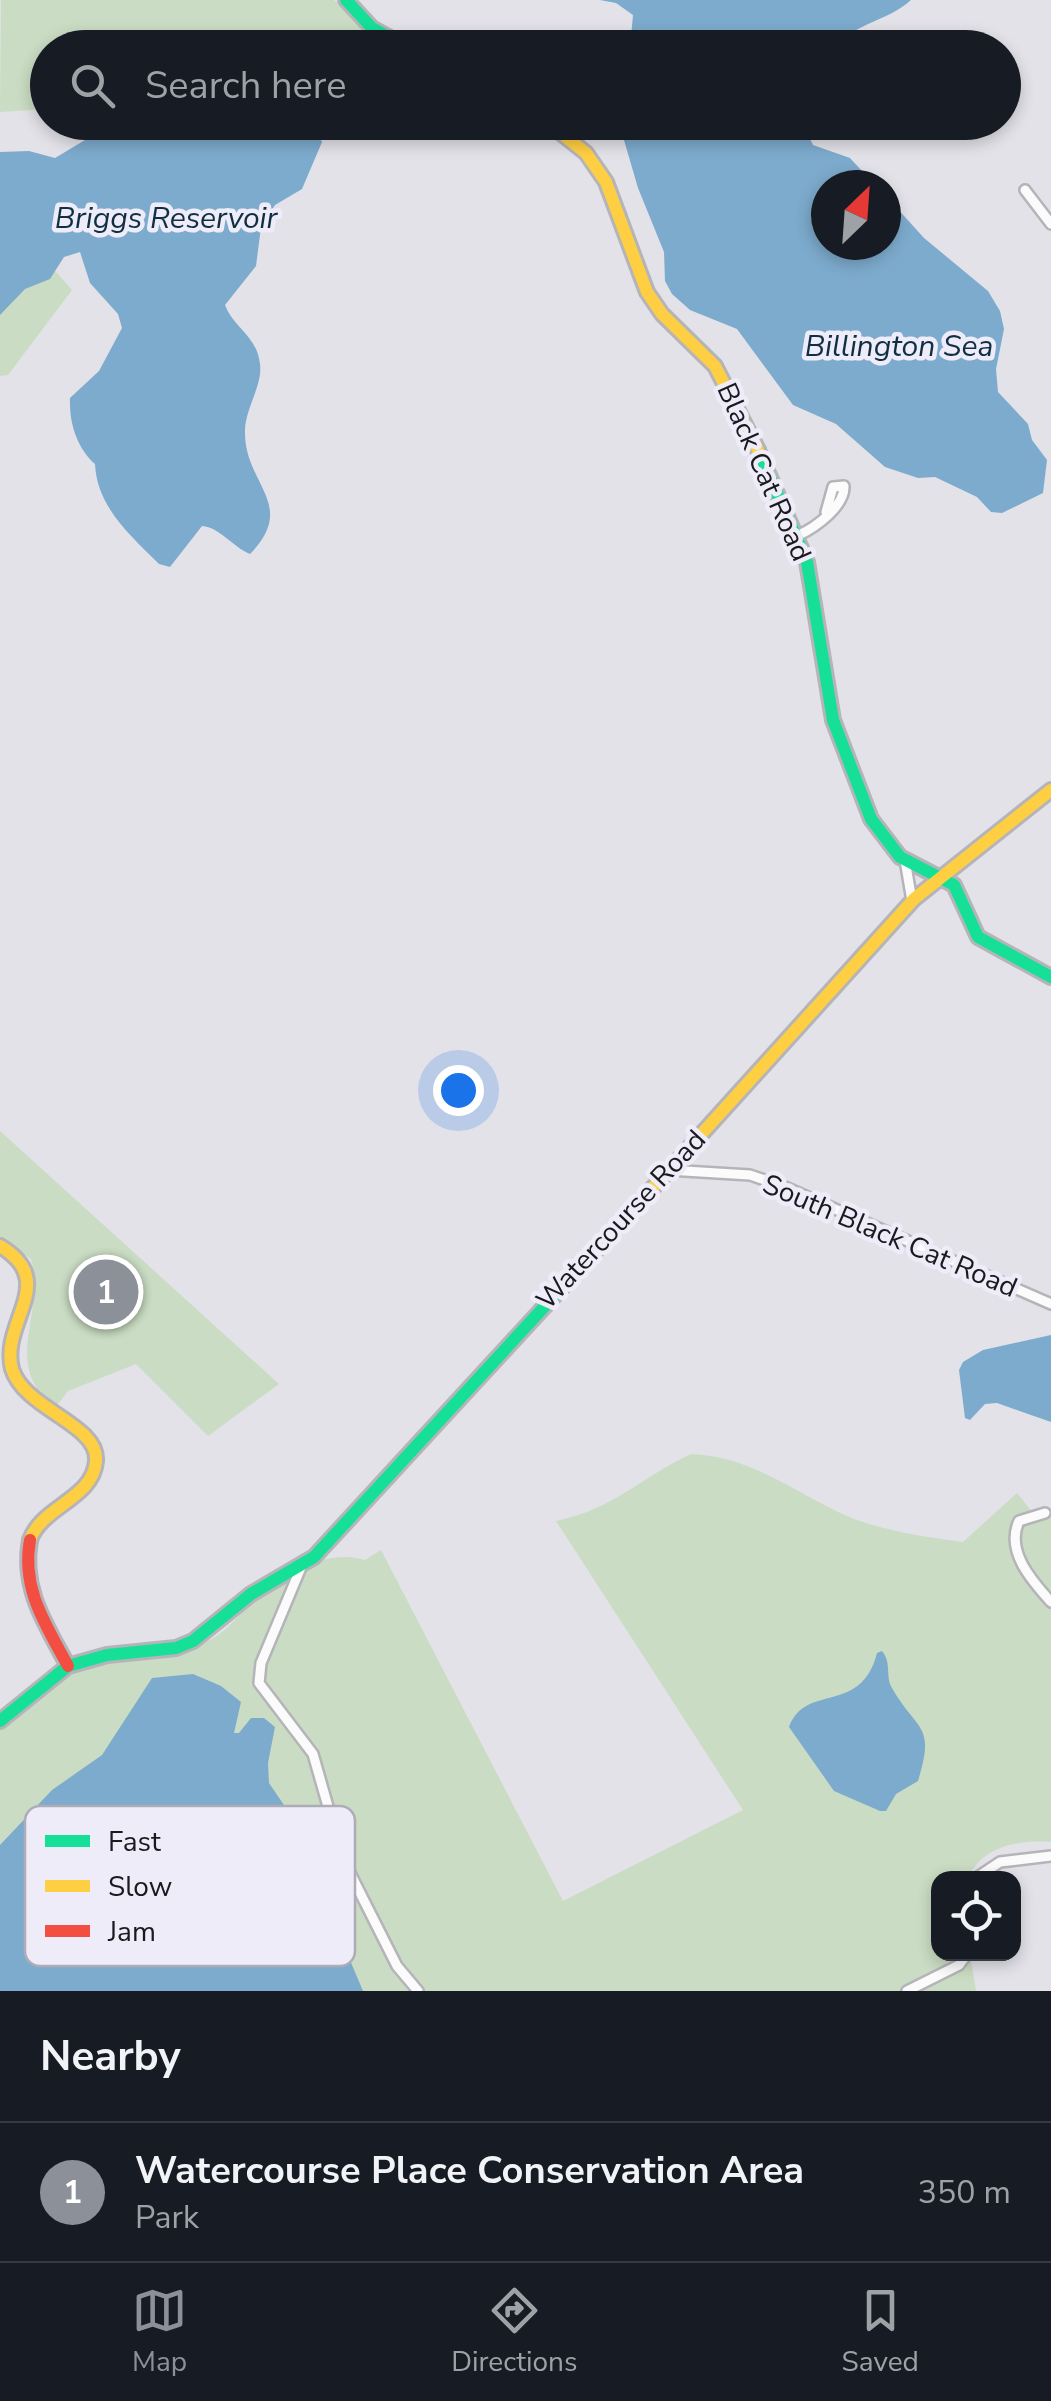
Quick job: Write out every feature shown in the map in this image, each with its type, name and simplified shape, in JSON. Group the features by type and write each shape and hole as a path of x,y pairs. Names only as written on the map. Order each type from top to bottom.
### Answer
{"street":[{"path":"346,0 376,30"},
{"name":"Black Cat Road","path":"570,140 586,153 606,182 647,292 662,314 715,366 799,535 813,589 833,720 871,819 906,860 942,875"},
{"path":"1025,190 1051,224"},
{"path":"799,535 820,525 826,512"},
{"name":"Watercourse Road","path":"68,1666 107,1655 156,1652 194,1641 251,1594 302,1565 336,1538 912,901 1051,790"},
{"path":"906,860 912,901"},
{"path":"942,875 964,901 978,936 1051,977"},
{"name":"South Black Cat Road","path":"668,1170 750,1176 785,1187 1051,1304"},
{"path":"0,1246 23,1263 28,1278 29,1292 9,1351 16,1382 38,1407 93,1442 98,1455 96,1469 83,1490 38,1519 27,1538 25,1564 32,1596 68,1666 0,1721"},
{"path":"1045,1513 1019,1521 1015,1542 1027,1575 1051,1602"},
{"path":"302,1565 261,1663 259,1683 313,1754 328,1806"},
{"path":"986,1871 1000,1862 1051,1856"},
{"path":"355,1882 397,1966 418,1991"},
{"path":"908,1991 962,1961"}],"green space":[{"path":"1,0 334,0 376,30 30,30 30,110 0,112"},
{"path":"50,265 72,290 8,375 0,376 0,294"},
{"path":"0,1131 279,1384 208,1436 136,1364 68,1391 55,1408 39,1391 27,1356 34,1281 31,1259 0,1239"},
{"path":"691,1454 734,1461 849,1517 920,1536 963,1542 1017,1493 1033,1513 1051,1516 1051,1842 1003,1847 983,1858 972,1871 931,1871 931,1961 971,1961 976,1991 0,1991 0,1728 45,1691 77,1672 113,1660 196,1646 215,1637 278,1581 321,1560 365,1560 381,1550 563,1901 743,1810 556,1521 611,1501"}],"water":[{"path":"600,0 911,0 857,30 632,30 633,15 616,3"},
{"name":"Briggs Reservoir","path":"85,140 322,142 302,189 275,205 261,227 256,266 225,305 250,339 260,364 245,433 247,451 270,508 264,537 250,554 202,526 170,567 159,564 108,507 95,464 75,434 70,398 99,371 122,328 118,314 90,283 80,252 64,257 50,279 25,289 0,315 0,152 29,151 55,158"},
{"name":"Billington Sea","path":"624,140 810,140 813,145 850,158 861,170 811,170 811,260 901,260 901,213 924,238 988,291 1000,311 1004,329 996,369 998,392 1028,424 1032,440 1047,460 1043,493 1002,513 991,512 977,497 935,477 918,478 885,467 836,424 793,405 737,329 690,310 672,294 665,281 664,252"},
{"path":"1051,1335 1051,1422 997,1403 985,1404 970,1420 965,1418 959,1370 963,1362 983,1350"},
{"path":"882,1651 890,1683 921,1729 925,1748 918,1781 896,1794 886,1811 834,1791 789,1727 797,1713 808,1705 859,1685 877,1653"},
{"path":"193,1674 221,1686 241,1702 234,1733 239,1733 251,1718 264,1718 275,1727 268,1763 269,1783 285,1806 37,1806 52,1790 102,1755 152,1678"},
{"path":"25,1819 25,1966 352,1966 363,1991 0,1991 0,1845"}],"traffic: fast":[{"path":"346,0 376,30"},
{"path":"758,450 807,562 833,720 871,819 900,857 954,885 978,937 1051,977"},
{"path":"0,1721 68,1666 107,1655 176,1648 193,1641 251,1594 314,1557 603,1243"}],"traffic: slow":[{"path":"570,140 586,153 606,182 647,292 662,314 715,366 758,450"},
{"path":"603,1243 914,899 1051,790"},
{"path":"0,1246 26,1274 24,1303 10,1351 12,1369 31,1395 86,1437 94,1448 96,1461 86,1485 45,1519 30,1540"}],"traffic: jam":[{"path":"30,1540 32,1591 68,1666"}],"place":[{"name":"Watercourse Place Conservation Area","path":"106,1292"}]}
